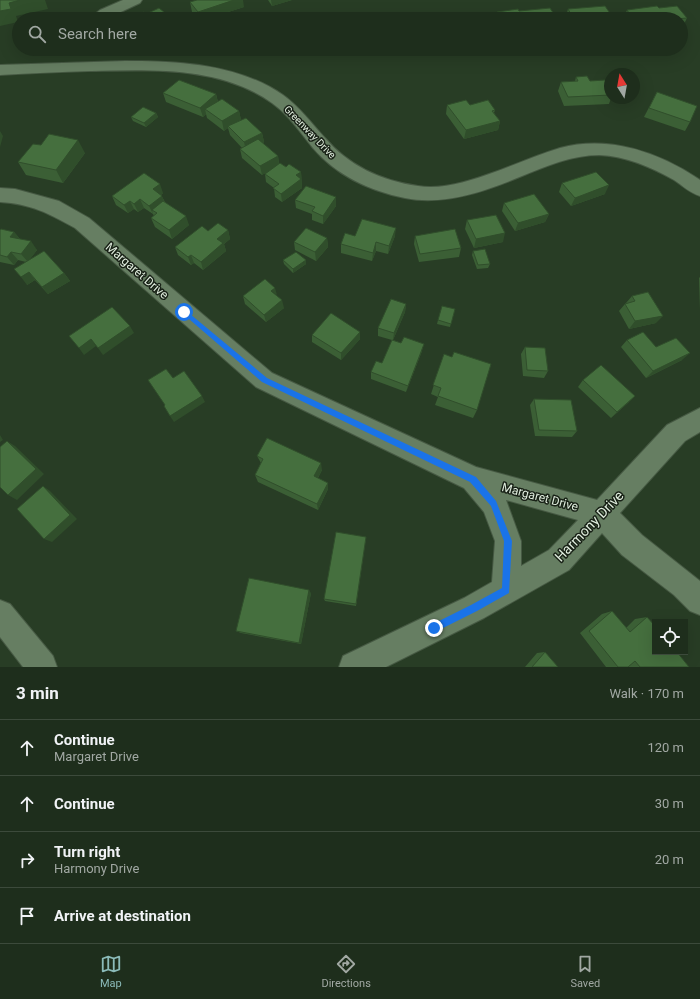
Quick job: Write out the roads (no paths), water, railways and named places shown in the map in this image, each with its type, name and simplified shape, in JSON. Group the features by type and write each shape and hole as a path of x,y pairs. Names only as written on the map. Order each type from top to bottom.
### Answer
{"street":[{"path":"107,12 135,0"},
{"name":"Greenway Drive","path":"0,70 60,61 175,66 212,71 245,82 274,97 291,110 325,149 348,170 380,185 418,194 448,191 479,185 562,154 608,149 627,152 660,164 700,189"},
{"name":"Margaret Drive","path":"0,195 16,196 52,206 82,224 264,380 473,479 602,514"},
{"name":"Harmony Drive","path":"354,667 474,608 559,560 676,433 700,419"},
{"path":"473,479 494,504 508,541 506,590"},
{"path":"602,514 632,545 684,585 700,602"},
{"path":"0,614 42,667"}]}
